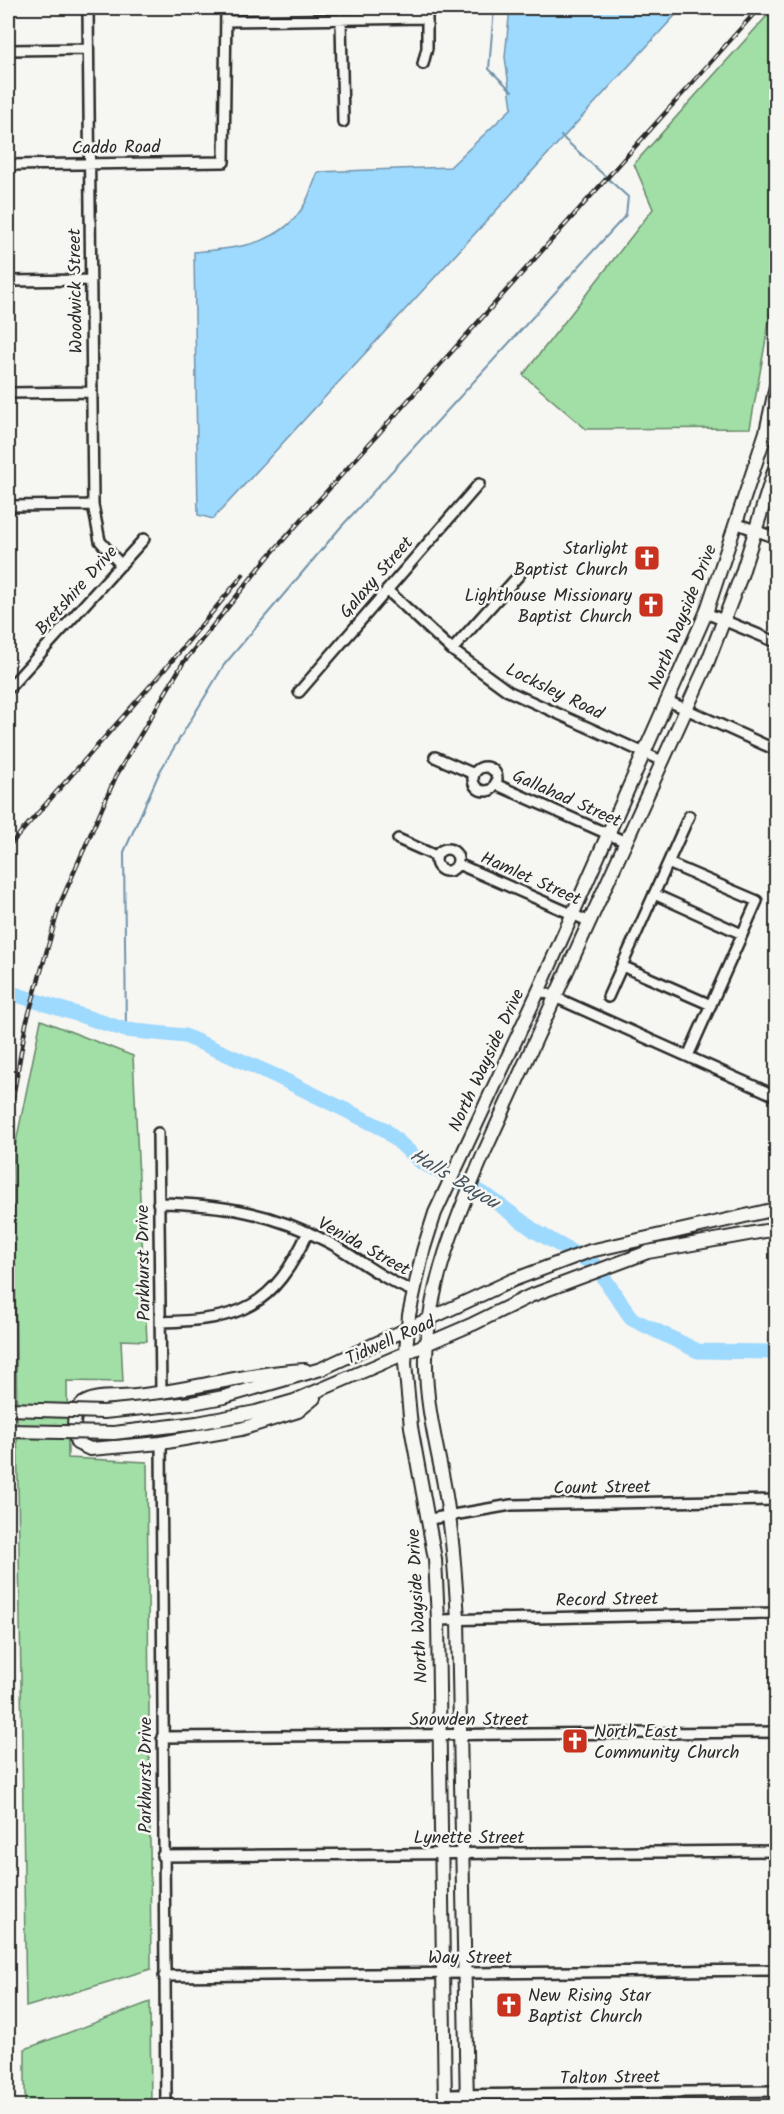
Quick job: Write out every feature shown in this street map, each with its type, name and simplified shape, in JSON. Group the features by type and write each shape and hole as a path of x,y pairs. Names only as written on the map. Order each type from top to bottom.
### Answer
{"main road":[{"name":"North Wayside Drive","path":"445,2101 438,1620 430,1519 411,1427 406,1351 413,1292 435,1213 540,990 607,833 706,613 772,434 777,386"},
{"name":"North Wayside Drive","path":"467,2101 455,1557 431,1423 426,1357 437,1278 453,1225 484,1153 557,997 723,620 756,531 777,465"},
{"name":"Tidwell Road","path":"8,1409 104,1412 192,1403 224,1397 321,1369 513,1280 590,1251 630,1240 777,1209"},
{"name":"Tidwell Road","path":"8,1431 114,1433 196,1424 256,1412 329,1388 530,1296 648,1252 777,1228"},
{"path":"321,1369 274,1372 161,1392 86,1402 79,1409 73,1430 77,1443 90,1449 161,1443 241,1428 298,1411 329,1388"}],"street":[{"name":"Woodwick Street","path":"88,8 93,505 100,541 121,565"},
{"path":"226,8 226,21 341,19 426,13 426,48 423,64"},
{"path":"341,19 343,122"},
{"name":"Caddo Road","path":"8,165 224,162 226,21"},
{"path":"8,50 88,49"},
{"path":"8,281 91,280"},
{"path":"8,393 92,392"},
{"name":"Galaxy Street","path":"299,692 479,484"},
{"path":"8,506 93,505"},
{"path":"738,524 777,538"},
{"name":"Bretshire Drive","path":"8,689 144,539"},
{"path":"452,650 520,574"},
{"name":"Locksley Road","path":"387,590 452,650 508,690 662,761"},
{"path":"706,613 777,642"},
{"path":"668,701 777,750"},
{"name":"Gallahad Street","path":"435,757 474,774"},
{"name":"Gallahad Street","path":"482,768 489,768 495,773 495,784 490,789 480,790 473,782 474,774 482,768"},
{"name":"Gallahad Street","path":"495,784 626,842"},
{"path":"608,998 689,816"},
{"name":"Hamlet Street","path":"398,839 436,856"},
{"name":"Hamlet Street","path":"443,849 454,851 457,854 458,864 451,871 441,870 436,856 443,849"},
{"path":"668,863 757,901 688,1056"},
{"name":"Hamlet Street","path":"458,864 590,922"},
{"path":"654,894 742,934"},
{"path":"622,966 711,1005"},
{"path":"540,990 777,1096"},
{"name":"Parkhurst Drive","path":"158,1133 161,1392"},
{"name":"Venida Street","path":"159,1203 224,1206 262,1214 332,1244 389,1282 413,1292"},
{"path":"160,1322 214,1319 252,1305 283,1280 308,1232"},
{"name":"Parkhurst Drive","path":"161,1443 162,1856 166,2106"},
{"name":"Count Street","path":"430,1519 511,1505 777,1500"},
{"name":"Record Street","path":"438,1620 777,1612"},
{"name":"Snowden Street","path":"162,1737 777,1732"},
{"name":"Lynette Street","path":"162,1856 777,1851"},
{"name":"Way Street","path":"164,1976 777,1970"},
{"name":"Talton Street","path":"445,2101 777,2091"}],"green space":[{"path":"774,8 776,283 750,428 586,429 523,375 653,209 634,164"},
{"path":"41,1020 133,1056 147,1341 121,1340 123,1382 67,1381 68,1458 147,1462 151,1969 26,2007 13,1157"},
{"path":"150,2002 151,2106 25,2106 25,2049"}],"water":[{"path":"510,8 682,8 213,519 198,515 194,252 255,243 282,230 303,207 318,172 450,167 512,108 505,57"}],"waterway":[{"path":"494,8 489,69 512,91"},
{"path":"126,1030 124,852 160,771 224,665 340,528 626,215 628,197 561,136"},
{"name":"Halls Bayou","path":"8,992 126,1030 185,1036 276,1076 384,1129 421,1162 489,1197 535,1231 595,1265 632,1319 698,1351 776,1352"}],"railway":[{"path":"8,1125 26,1024 60,904 116,776 183,663 269,556 759,8"},
{"path":"8,847 165,669 243,575"}],"place":[{"name":"Starlight Baptist Church","path":"647,558"},
{"name":"Lighthouse Missionary Baptist Church","path":"651,605"},
{"name":"North East Community Church","path":"575,1741"},
{"name":"New Rising Star Baptist Church","path":"509,2005"}]}
